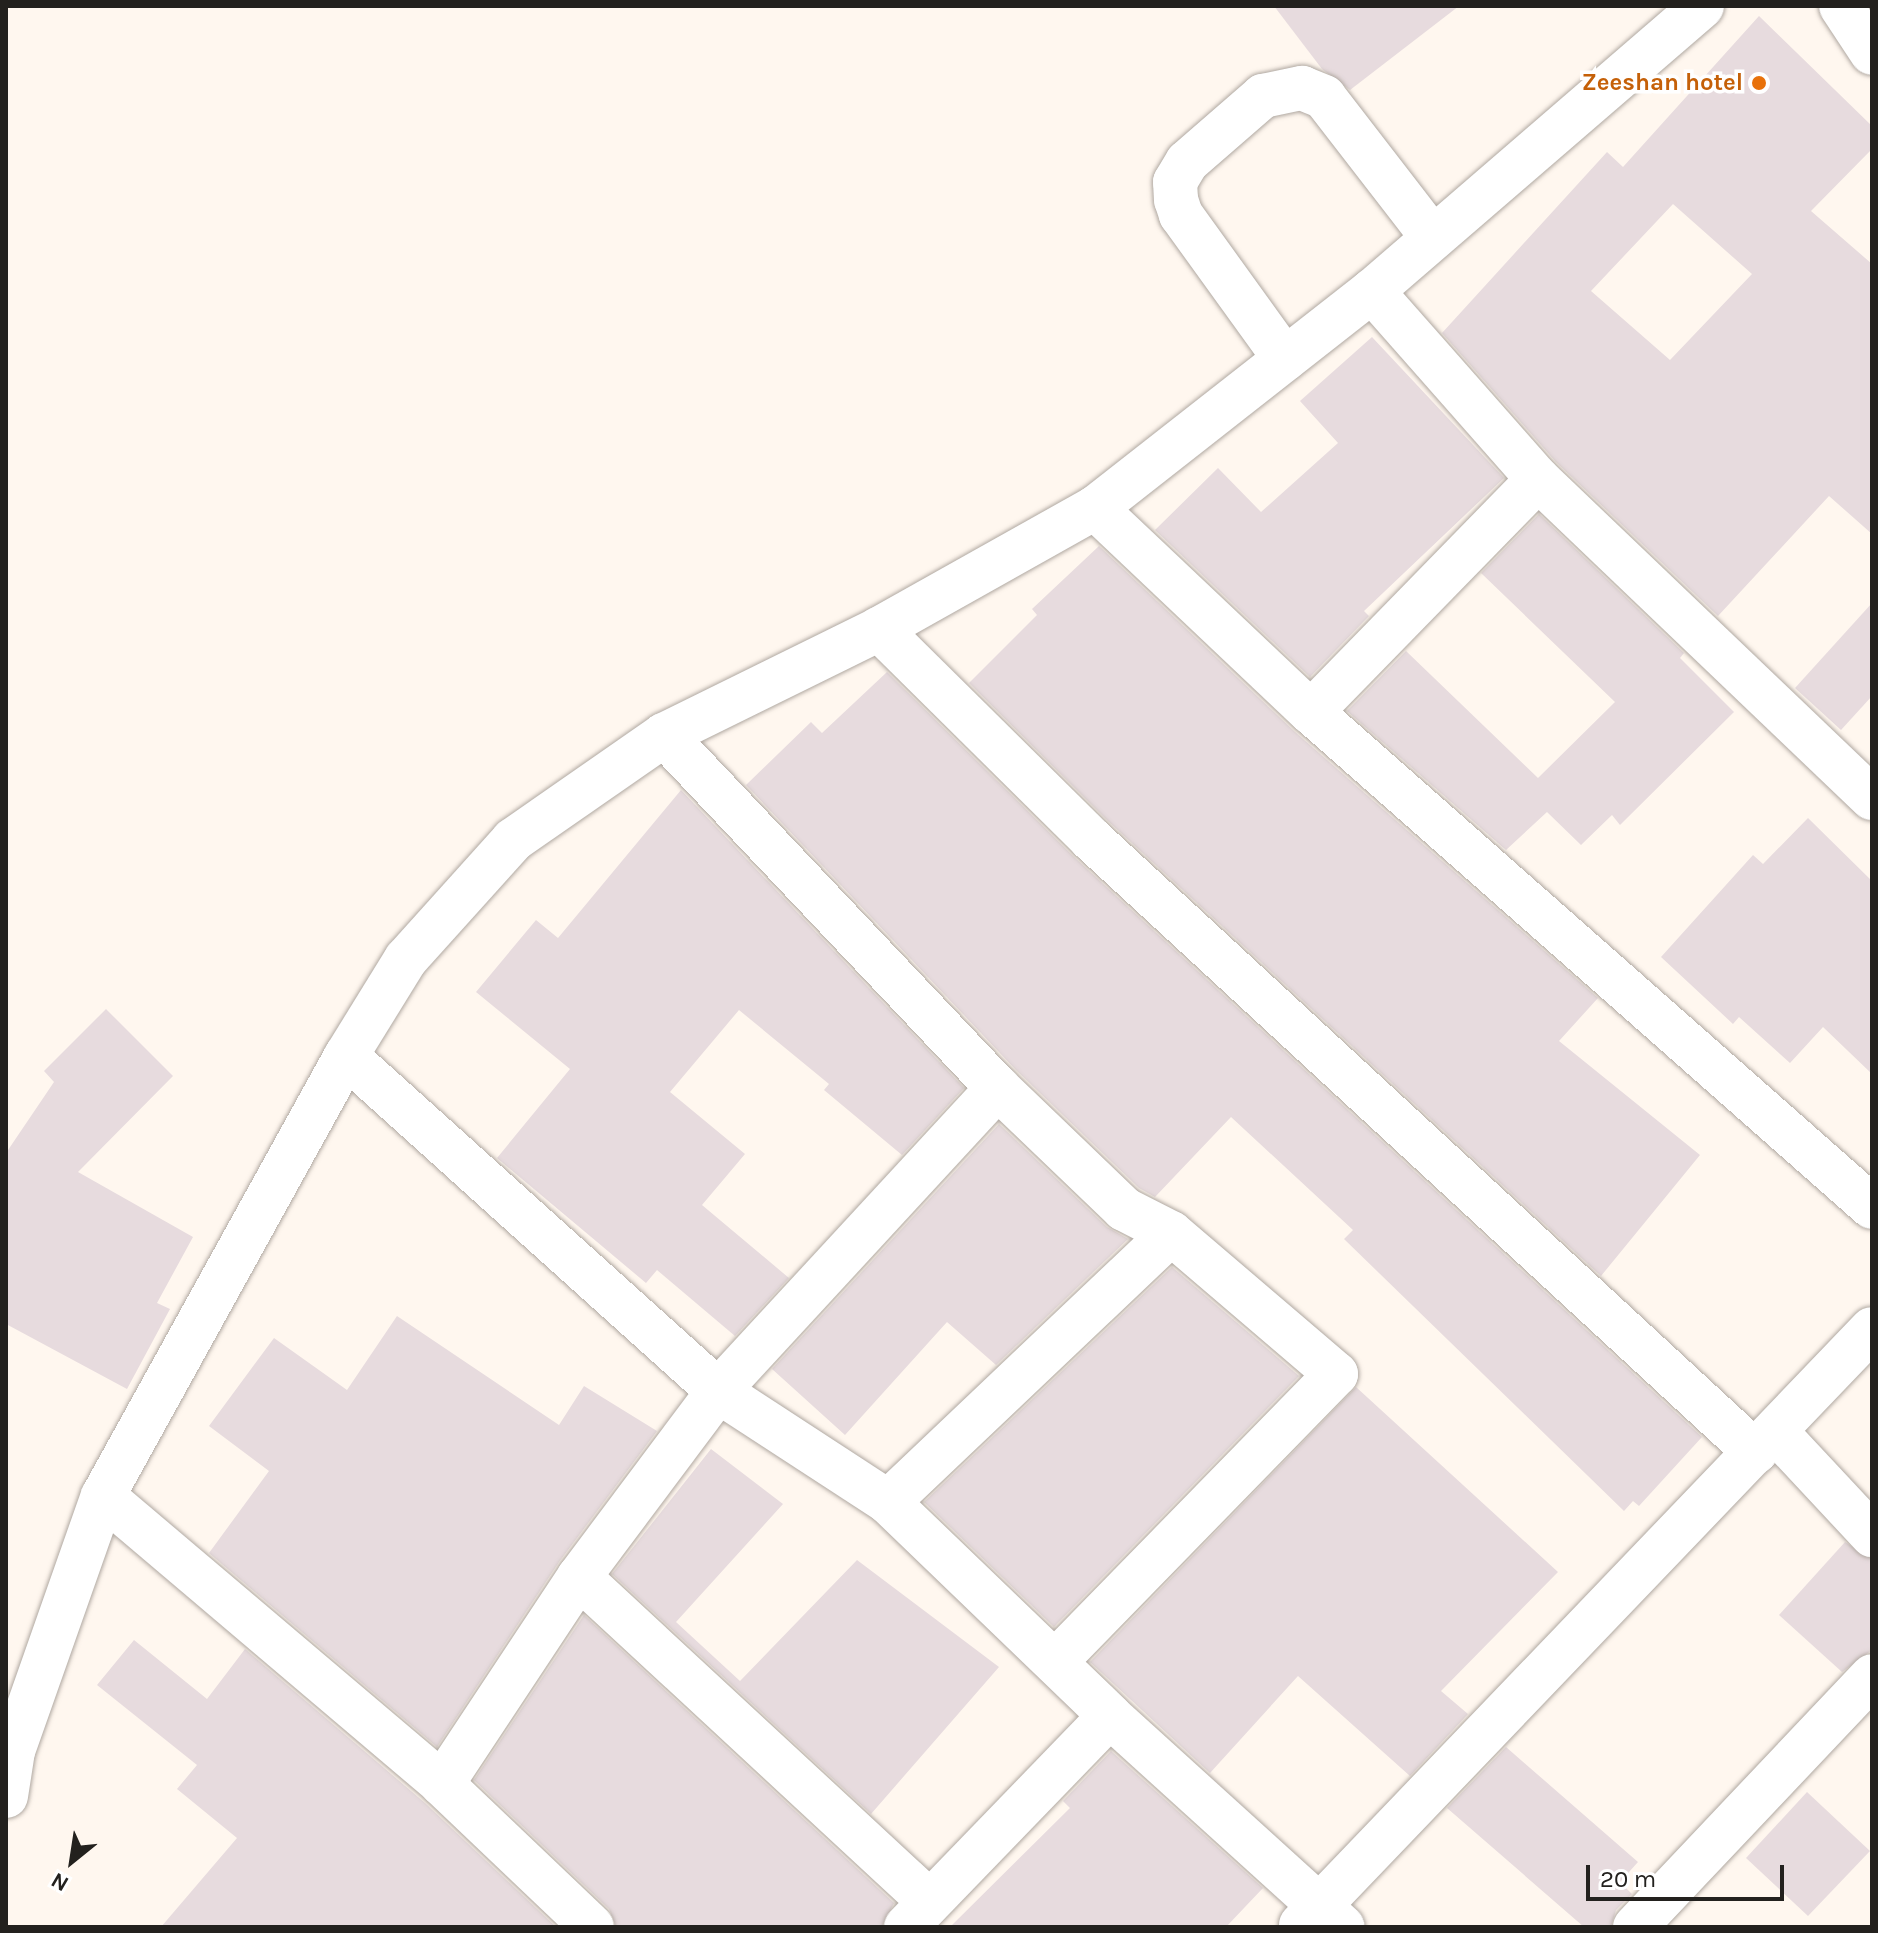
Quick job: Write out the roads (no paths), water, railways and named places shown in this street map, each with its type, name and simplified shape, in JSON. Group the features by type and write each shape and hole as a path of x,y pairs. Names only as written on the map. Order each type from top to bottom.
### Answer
{"street":[{"path":"6,1796 10,1749 103,1496 346,1056 406,959 513,840 664,735 879,629 1095,508 1372,291 1702,6"},
{"path":"1841,6 1872,53"},
{"path":"1285,359 1181,215 1176,200 1175,182 1187,162 1263,96 1302,88 1324,97 1433,238"},
{"path":"1372,291 1538,479 1872,798"},
{"path":"1311,712 1538,479"},
{"path":"1095,508 1311,712 1872,1207"},
{"path":"879,629 1091,839 1872,1535"},
{"path":"664,735 998,1088 1124,1209 1171,1233 1336,1374 1055,1662"},
{"path":"346,1056 718,1391 888,1502 1321,1920 1872,1329"},
{"path":"442,1784 579,1577 718,1391 998,1088"},
{"path":"888,1502 1171,1233"},
{"path":"103,1496 442,1784 592,1927"},
{"path":"579,1577 918,1914 1110,1716"},
{"path":"1635,1927 1872,1676"}],"place":[{"name":"Zeeshan hotel","path":"1759,83"}]}
